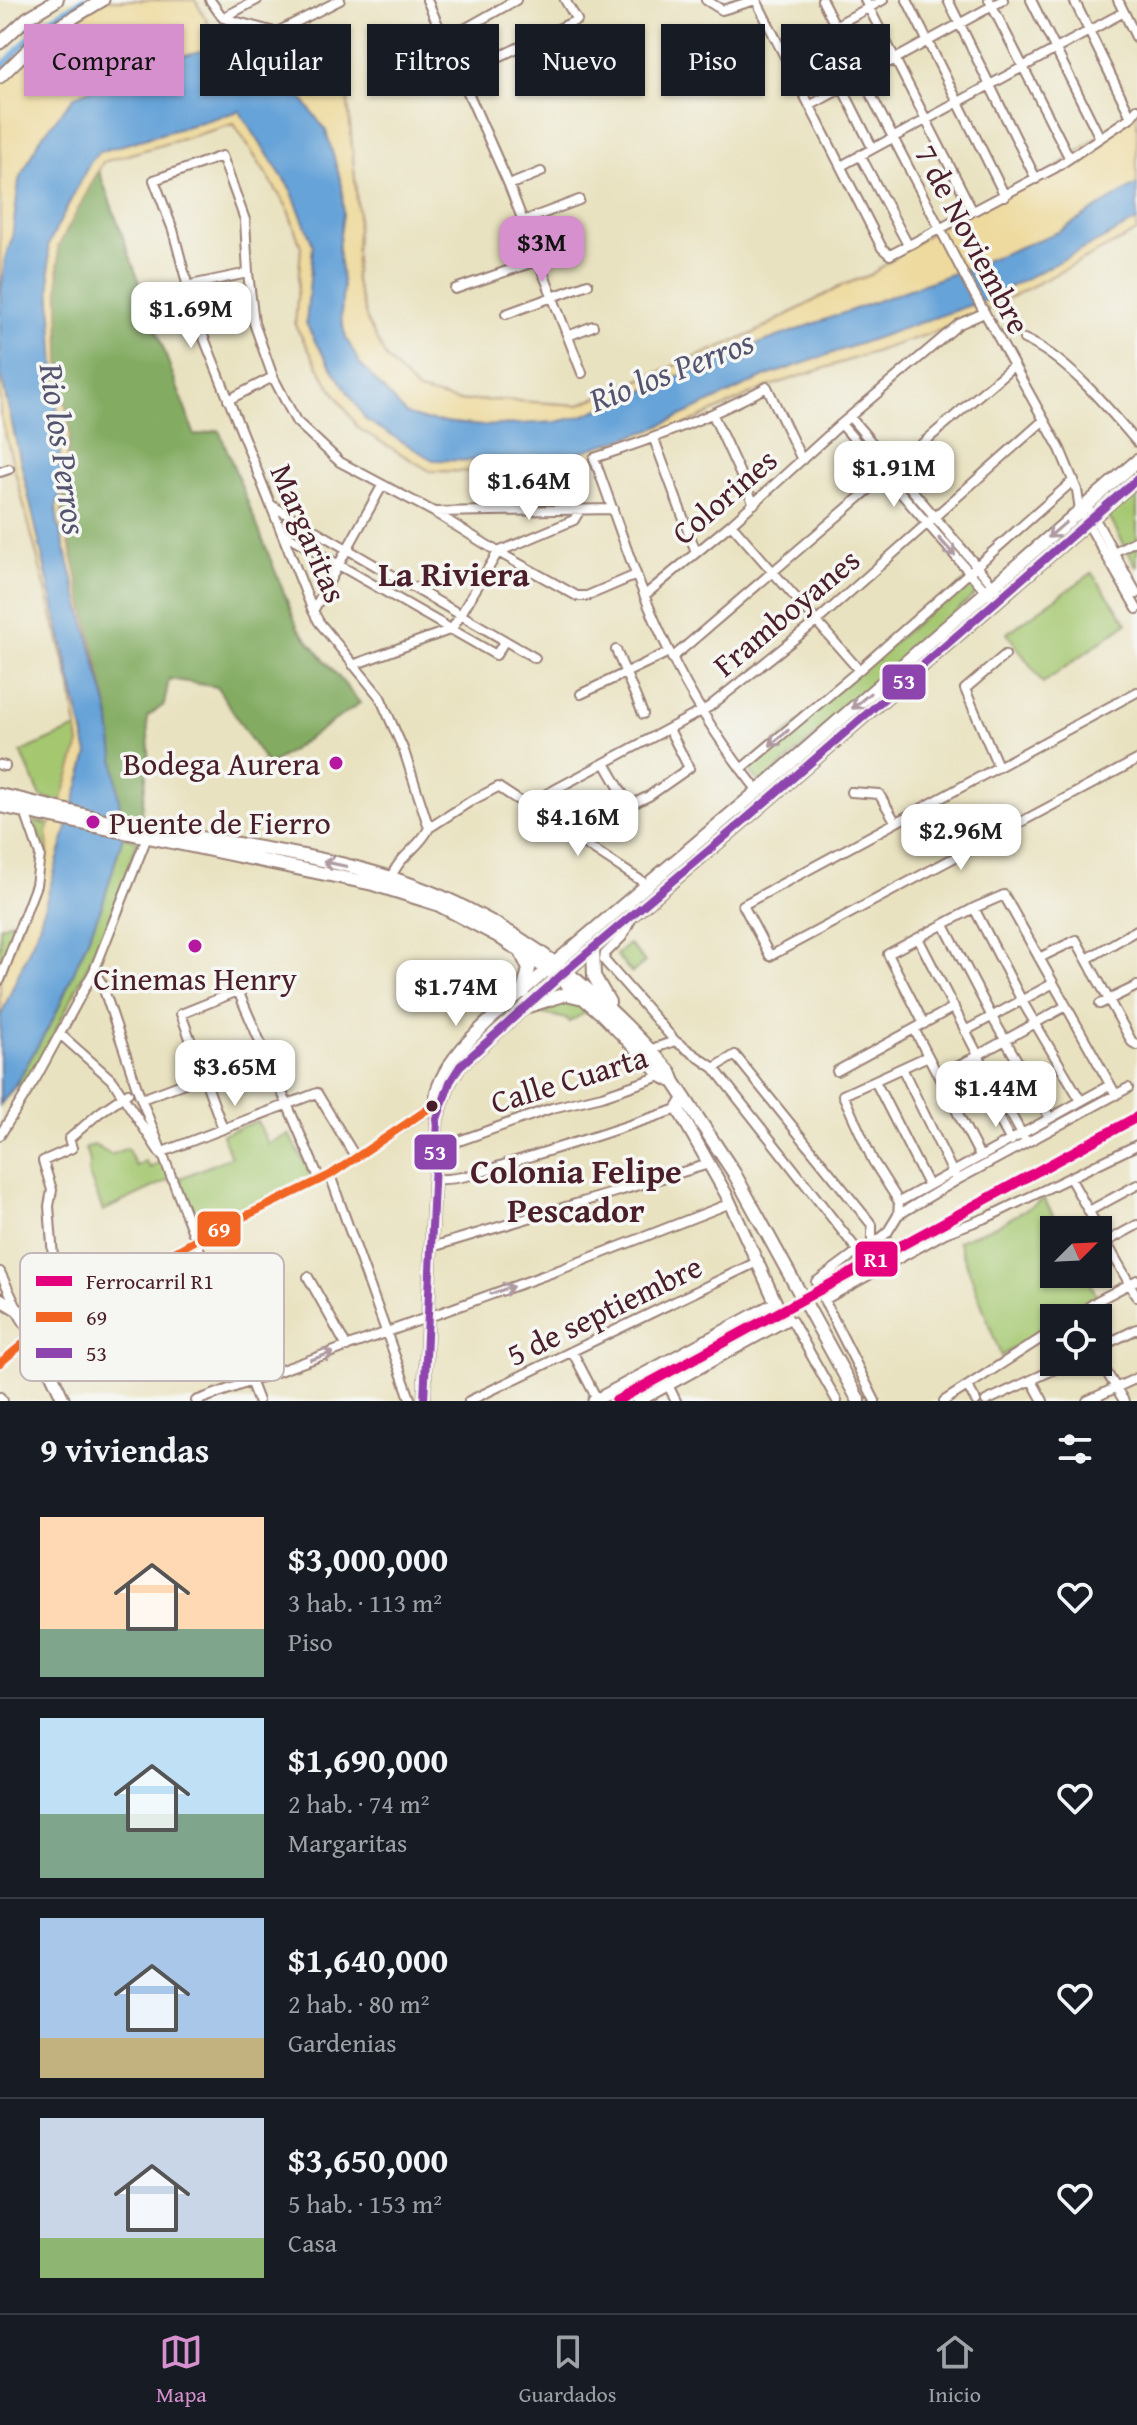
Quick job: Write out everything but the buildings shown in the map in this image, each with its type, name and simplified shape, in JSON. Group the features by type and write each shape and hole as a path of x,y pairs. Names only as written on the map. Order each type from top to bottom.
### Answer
{"main road":[{"path":"563,973 999,599 1137,461"},
{"path":"552,965 758,791 989,589 1086,511 1137,479"},
{"path":"0,795 58,814 420,897 526,949 556,951 582,938"},
{"path":"0,806 25,812 58,814"},
{"path":"140,833 342,865 391,879 468,909 615,1012"},
{"path":"593,948 594,976 615,1012 669,1077 682,1104 701,1121 734,1173 859,1401"},
{"path":"523,992 529,977 526,949"},
{"path":"563,973 583,997 646,1052"},
{"path":"525,1007 566,994 583,997"}],"street":[{"path":"0,43 27,18 57,0"},
{"path":"0,77 41,37 103,0"},
{"path":"210,0 223,18 246,24"},
{"path":"223,18 257,0"},
{"path":"292,24 340,0"},
{"path":"427,0 438,24"},
{"path":"473,24 516,0"},
{"path":"499,57 577,20 565,0"},
{"path":"706,0 722,10 756,0 781,48"},
{"name":"7 de Noviembre","path":"822,0 834,24"},
{"path":"838,24 867,4 883,0"},
{"path":"907,0 1005,196"},
{"path":"948,0 1036,179"},
{"path":"890,61 991,3 1003,0"},
{"path":"1031,0 1100,138"},
{"path":"806,96 882,248 890,255 1036,179 1134,113 1074,0"},
{"path":"1118,0 1137,39"},
{"path":"991,3 1069,157"},
{"path":"867,4 972,210"},
{"path":"841,166 1124,12"},
{"path":"469,96 509,185 582,373"},
{"path":"811,105 827,96"},
{"path":"846,96 872,147"},
{"name":"7 de Noviembre","path":"871,96 966,279 1044,420 1086,511 1103,540"},
{"path":"860,155 908,245"},
{"name":"Margaritas","path":"248,273 245,220 222,156 154,180 173,230 196,318 313,611 380,697 404,751 428,823"},
{"path":"509,185 541,172"},
{"path":"523,221 579,200"},
{"path":"455,289 574,248"},
{"path":"186,286 248,273 254,323 273,377 296,421 340,462 434,512 580,597 636,575"},
{"path":"506,314 588,284"},
{"name":"Colorines","path":"645,595 731,524 841,424 959,324 985,314"},
{"path":"568,336 593,326"},
{"path":"1024,339 1040,346 1080,381 1137,442"},
{"path":"581,694 670,655 1013,366"},
{"path":"228,400 273,377"},
{"path":"758,791 702,713 670,655 636,575 594,458 654,439 713,415 767,387 802,460"},
{"path":"713,415 754,504"},
{"path":"850,417 936,515 999,599"},
{"name":"Framboyanes","path":"526,805 702,713 817,621 1044,420"},
{"path":"841,424 926,523 974,569"},
{"path":"654,439 696,552"},
{"path":"741,769 859,670 1074,480"},
{"path":"313,611 382,486"},
{"path":"270,504 535,658"},
{"path":"434,512 613,509"},
{"path":"353,665 452,629 498,552 574,520 580,510"},
{"path":"731,524 859,670"},
{"path":"282,533 496,655 504,642"},
{"path":"1103,540 1114,552 1137,594"},
{"path":"1103,540 1137,609"},
{"path":"1114,552 1137,540"},
{"path":"616,650 643,714"},
{"path":"998,766 965,689 1005,655"},
{"path":"1137,692 743,905 770,956 1137,760"},
{"path":"570,834 649,796 689,768 669,729"},
{"path":"605,763 629,805"},
{"path":"391,879 394,869 426,836 428,823 496,787 646,884"},
{"path":"851,792 879,794 895,821"},
{"path":"0,980 36,885 40,855 25,812"},
{"path":"0,1135 37,1076 94,971 140,833"},
{"path":"924,1024 888,954 1004,895 1116,1095"},
{"path":"626,901 635,912 622,937 605,954 604,960 675,1041 714,1068 858,1251"},
{"path":"974,908 1022,1001 1081,1101"},
{"path":"944,925 1050,1118"},
{"path":"1087,959 1137,930"},
{"path":"918,938 1024,1138"},
{"path":"1039,958 1076,940 1132,1042 1137,1045"},
{"path":"424,1401 438,1080 457,1052 552,965"},
{"path":"94,971 102,984 137,1088 203,1253"},
{"path":"173,1253 330,1175 438,1104 460,1066 563,973"},
{"path":"965,1031 1052,984"},
{"path":"1100,1004 1137,986"},
{"path":"223,1129 181,1014 238,991 320,1180"},
{"path":"939,1077 1066,1006"},
{"path":"837,1071 954,1007"},
{"path":"914,1029 980,1156"},
{"path":"60,1034 113,1081 160,1153 317,1093 356,1158"},
{"path":"646,1052 675,1041"},
{"path":"142,1099 264,1053"},
{"path":"714,1068 735,1055 872,1225 872,1245"},
{"path":"816,1282 858,1251 872,1245 892,1227 898,1215 899,1202 873,1161 843,1095 928,1056"},
{"path":"967,1061 1012,1144"},
{"path":"902,1068 954,1176"},
{"name":"Calle Cuarta","path":"436,1149 552,1108 669,1077"},
{"path":"875,1081 928,1185"},
{"path":"1024,1138 1050,1118 1110,1085"},
{"path":"53,1253 49,1206 52,1190 43,1161 72,1148 69,1139 99,1113 137,1088"},
{"path":"899,1202 1128,1088"},
{"path":"435,1179 449,1180 614,1131 682,1104 759,1261 776,1300 775,1306 596,1400 572,1351"},
{"path":"898,1215 980,1156 1012,1144"},
{"path":"875,1401 825,1307 827,1298 945,1233 988,1217 1137,1145"},
{"path":"432,1247 709,1164"},
{"path":"330,1175 411,1401"},
{"path":"1070,1178 1092,1216"},
{"path":"1089,1211 1137,1185"},
{"path":"284,1369 430,1318 731,1203"},
{"path":"1112,1239 1137,1225"},
{"path":"1112,1251 1134,1282 1137,1297"},
{"name":"5 de septiembre","path":"469,1401 759,1261"},
{"path":"0,1272 20,1313"},
{"path":"308,1277 347,1347"},
{"path":"1093,1304 1134,1282"},
{"path":"0,1299 18,1310"},
{"path":"638,1401 787,1319 792,1321 837,1401"},
{"path":"1112,1341 1137,1329"},
{"path":"944,1401 1040,1339"},
{"path":"0,1363 20,1347"},
{"path":"986,1401 1042,1376"},
{"path":"1110,1376 1124,1401"},
{"path":"1087,1401 1137,1378"},
{"path":"55,1381 64,1401"},
{"path":"196,1401 250,1381 258,1401"},
{"path":"1032,1381 1043,1401"},
{"path":"668,1385 676,1401"},
{"path":"968,1387 976,1401"}],"green space":[{"path":"98,168 195,436 219,430 298,628 360,703 268,766 217,687 169,679 164,705 147,717 149,752 141,818 120,814 109,713 62,513 70,434 60,363 58,247"},
{"path":"1137,490 1137,568 1108,515"},
{"path":"1092,573 1127,623 1043,683 1007,633"},
{"path":"970,577 979,591 761,784 747,767"},
{"path":"71,687 122,836 138,841 106,930 31,1079 14,1087 0,1104 0,987 37,910 61,802 41,797 21,752 77,728"},
{"path":"34,821 55,826 48,854 45,853"},
{"path":"19,918 10,949 0,970 0,927"},
{"path":"629,944 645,962 632,973 616,955"},
{"path":"571,1000 588,1011 569,1022 535,1012"},
{"path":"257,1121 268,1144 289,1134 312,1177 200,1230 180,1178 231,1157 222,1134"},
{"path":"94,1145 111,1155 127,1148 136,1166 145,1161 150,1168 163,1160 171,1179 103,1211 88,1172 90,1161 85,1149"},
{"path":"1044,1199 1053,1216 1040,1216 1040,1288 1093,1288 1097,1296 1084,1304 1040,1304 1040,1332 1001,1356 958,1241 1000,1224"}],"sand":[{"path":"103,0 195,0 208,24 200,24 200,96 347,96 358,213 355,279 368,323 386,358 418,391 458,401 502,400 578,405 750,335 843,285 870,275 939,227 1055,168 1137,109 1137,232 959,324 767,387 654,439 548,473 430,471 358,428 324,377 295,325 301,247 287,207 234,124 103,162 58,247 60,363 70,434 62,513 109,713 123,836 102,906 55,1016 14,1087 0,1105 0,980 48,854 47,831 61,802 79,744 71,687 0,413 0,77 24,56 24,96 184,96 184,24 69,24"}],"water":[{"path":"200,51 200,96 300,96 326,131 342,185 343,214 338,249 343,285 341,318 346,338 360,364 406,414 426,420 482,426 556,422 582,416 747,348 1056,233 1137,184 1137,221 985,300 764,377 651,430 547,462 433,460 366,420 317,345 306,323 313,245 291,190 239,111 99,152 90,162 48,245 62,490 56,507 109,713 123,836 102,906 55,1016 14,1087 0,1105 0,1017 38,929 88,754 0,372 0,299 5,258 12,239 19,180 42,136 75,96 184,96 184,55"}],"waterway":[{"path":"0,69 43,24 84,0"}],"rail line":[{"name":"R1","path":"616,1401 1137,1117"}],"transit line":[{"name":"53","path":"424,1401 437,1119 450,1082 460,1066 567,970 1137,479"},
{"name":"69","path":"173,1253 330,1175 434,1105 442,1104"},
{"name":"69","path":"0,1363 20,1346"}],"place":[{"name":"Bodega Aurera","path":"336,763"},
{"name":"Puente de Fierro","path":"93,822"},
{"name":"Cinemas Henry","path":"195,946"}],"district":[{"name":"La Riviera","path":"454,573"},
{"name":"Colonia Felipe Pescador","path":"576,1190"}],"water label":[{"name":"Rio los Perros","path":"671,370"},
{"name":"Rio los Perros","path":"64,449"}]}
